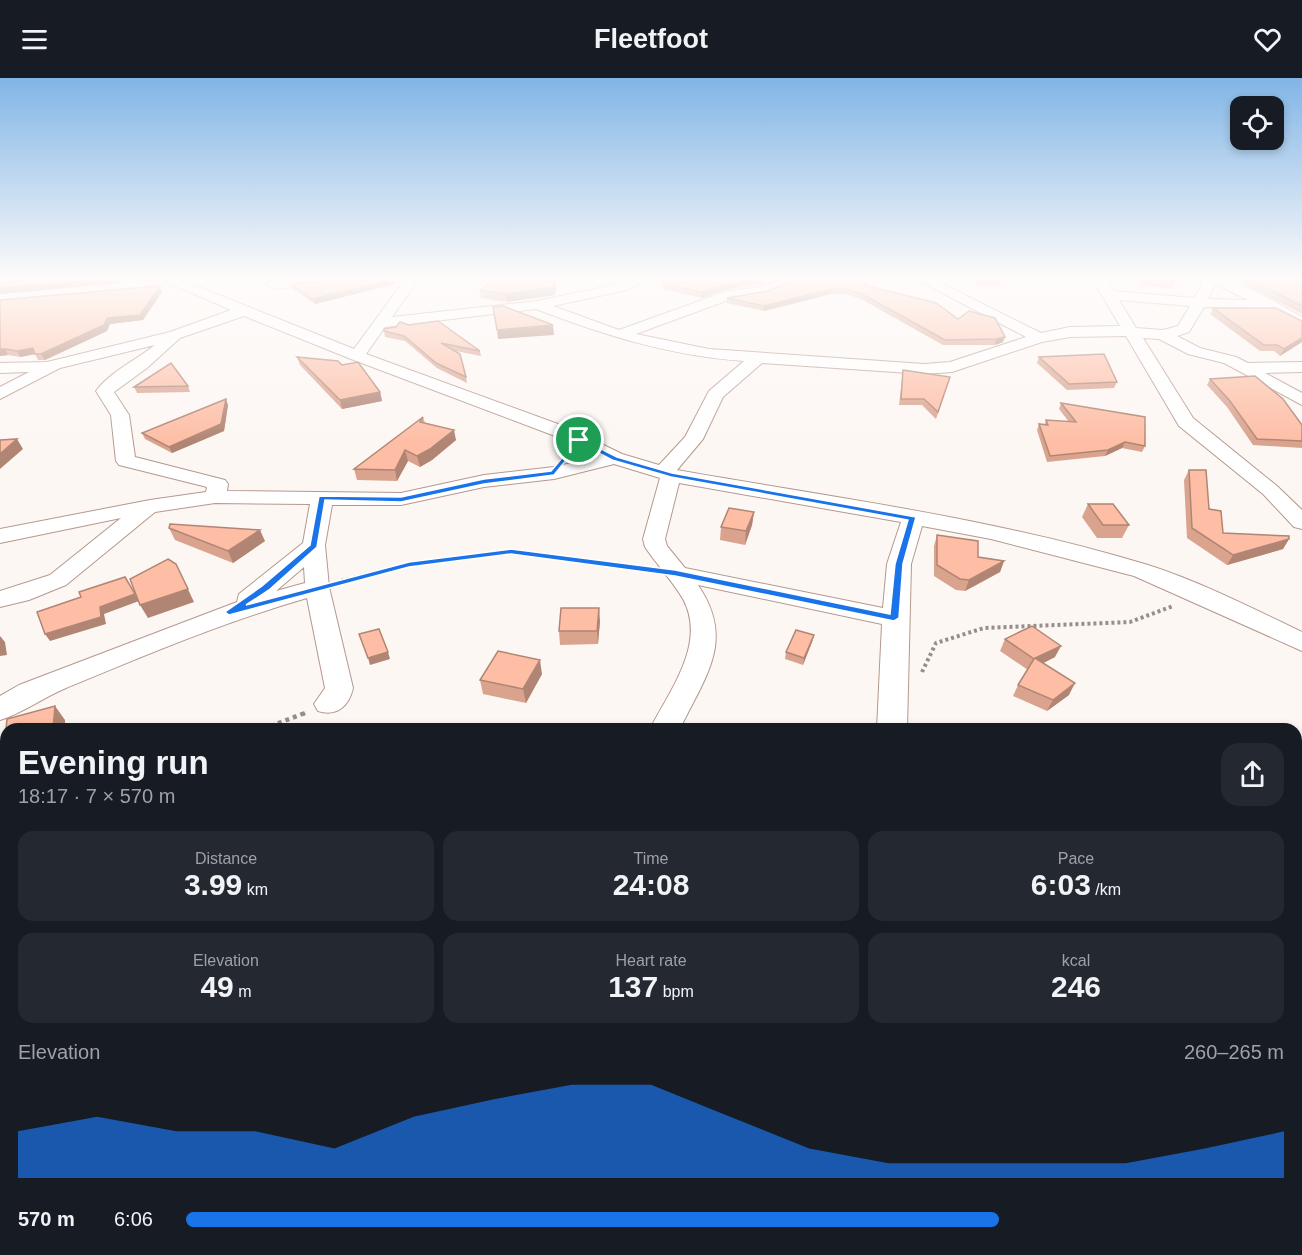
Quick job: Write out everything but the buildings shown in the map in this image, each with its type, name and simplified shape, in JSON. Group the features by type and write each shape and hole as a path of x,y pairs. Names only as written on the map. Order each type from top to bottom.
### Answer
{"street":[{"path":"0,368 54,365 182,332"},
{"path":"306,332 357,356 579,440 615,458 671,475 991,532 1084,555 1142,571 1202,595 1302,642"},
{"path":"311,336 357,332"},
{"path":"357,356 374,332"},
{"path":"611,332 709,354 939,370 1039,338 1080,332"},
{"path":"619,335 627,332"},
{"path":"1027,332 1039,338"},
{"path":"1131,332 1163,334 1170,332"},
{"path":"1131,332 1186,422 1270,490 1302,522"},
{"path":"1163,334 1194,351 1230,360 1302,400"},
{"path":"175,335 141,365 114,382 105,391 120,415 126,461 218,484 215,497"},
{"path":"671,475 664,472 693,439 715,394 757,358"},
{"path":"0,394 54,365"},
{"path":"1245,368 1302,367"},
{"path":"554,473 579,440"},
{"path":"0,536 150,506 215,497 401,500 484,481 554,473 615,458"},
{"path":"668,723 698,660 703,640 704,621 696,602 656,547 654,539 671,475"},
{"path":"322,498 314,545 318,587 339,688 337,697 328,704"},
{"path":"0,599 31,591 58,580 150,506"},
{"path":"892,723 894,618 899,564 913,518"},
{"path":"229,612 266,588 314,545"},
{"path":"675,573 894,618"},
{"path":"0,710 29,692 229,612 318,587"}],"path":[{"path":"318,587 409,565 511,552 675,573"},
{"path":"918,680 936,643 984,628 1130,622 1202,595"},
{"path":"279,723 328,704"}],"route":[{"path":"579,440 615,458 671,475 913,518 899,564 894,618 675,573 511,552 409,565 363,575 229,612 266,588 314,545 322,498 401,500 484,481 554,473 579,440"}]}
